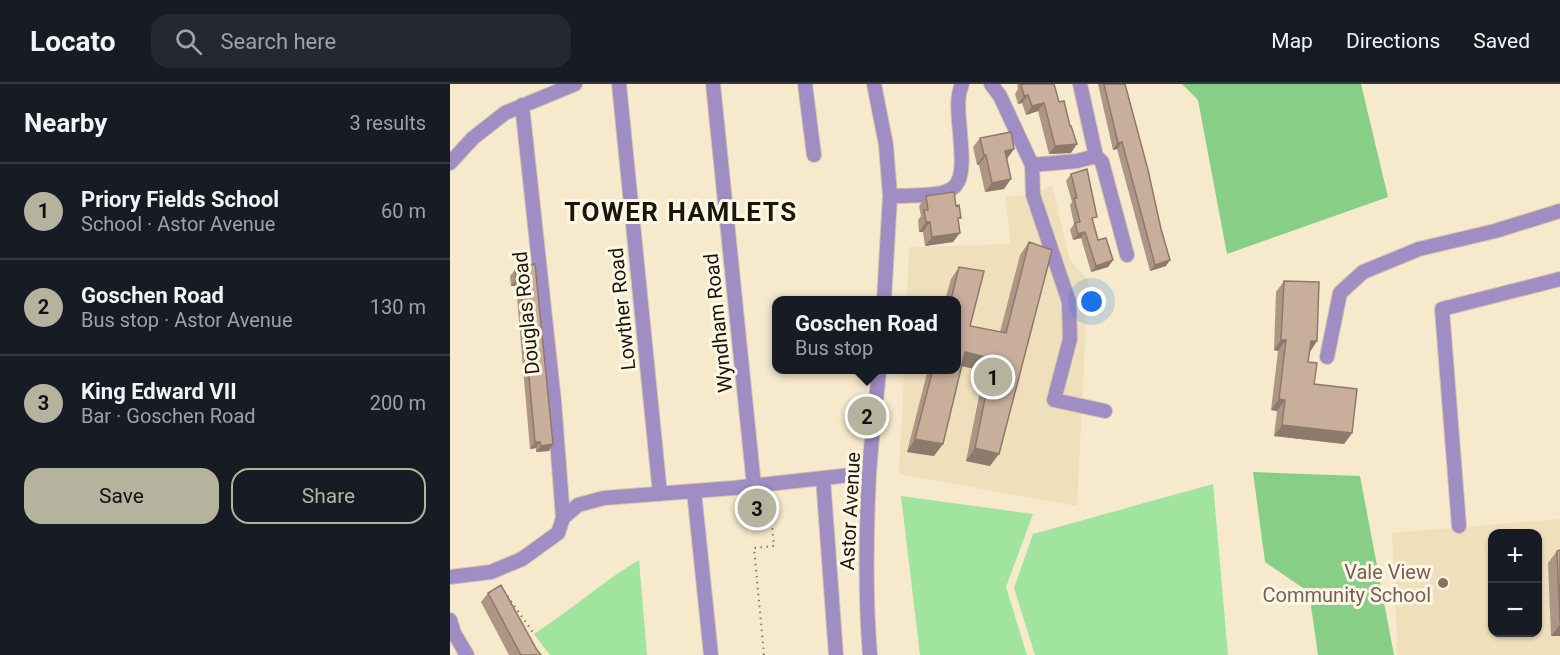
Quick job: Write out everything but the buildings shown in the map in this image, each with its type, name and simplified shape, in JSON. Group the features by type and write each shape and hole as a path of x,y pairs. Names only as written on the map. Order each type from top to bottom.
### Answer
{"street":[{"name":"Lowther Road","path":"619,84 660,494"},
{"name":"Wyndham Road","path":"713,84 761,485"},
{"path":"805,84 814,156"},
{"path":"874,84 886,145 890,196 884,296"},
{"path":"890,196 933,195 953,189 958,183 963,161 958,108 958,93 962,84"},
{"path":"992,84 1000,96 1032,165 1033,195 1069,302 1070,339 1054,400 1106,411"},
{"path":"1080,84 1096,156 1102,162 1127,255"},
{"path":"450,163 496,118 568,85"},
{"name":"Douglas Road","path":"522,105 554,401 563,518"},
{"path":"1032,165 1077,161 1096,156"},
{"path":"1327,357 1340,293 1363,272 1419,249 1495,231 1560,211"},
{"path":"1459,526 1442,309 1560,279"},
{"name":"Astor Avenue","path":"870,655 866,609 869,473 879,374"},
{"path":"450,577 491,572 522,559 558,533 563,518 578,505 604,498 761,485 869,473"},
{"path":"823,478 836,655"},
{"path":"694,491 711,655"},
{"path":"451,630 467,655"}],"path":[{"path":"761,485 774,546 754,548 764,655"},
{"path":"503,590 534,634"}],"shaded area":[{"path":"1052,185 1070,261 1088,280 1077,506 899,474 904,374 961,374 961,296 907,296 909,247 1011,244 1005,197 1033,195"},
{"name":"Vale View Community School","path":"1560,519 1560,655 1398,655 1392,533"}],"green space":[{"path":"1182,84 1361,84 1388,197 1227,254 1198,100"},
{"path":"1253,472 1360,476 1394,655 1318,655 1309,592 1265,562"},
{"path":"1213,484 1228,655 1035,655 1014,588 1033,534"},
{"path":"901,496 1033,514 1006,587 1027,655 920,655"},
{"path":"639,560 647,655 550,655 534,634"}],"place":[{"name":"Priory Fields School","path":"993,377"},
{"name":"Goschen Road","path":"867,416"},
{"name":"King Edward VII","path":"757,508"},
{"name":"Vale View Community School","path":"1443,583"}],"district":[{"name":"TOWER HAMLETS","path":"681,212"}]}
